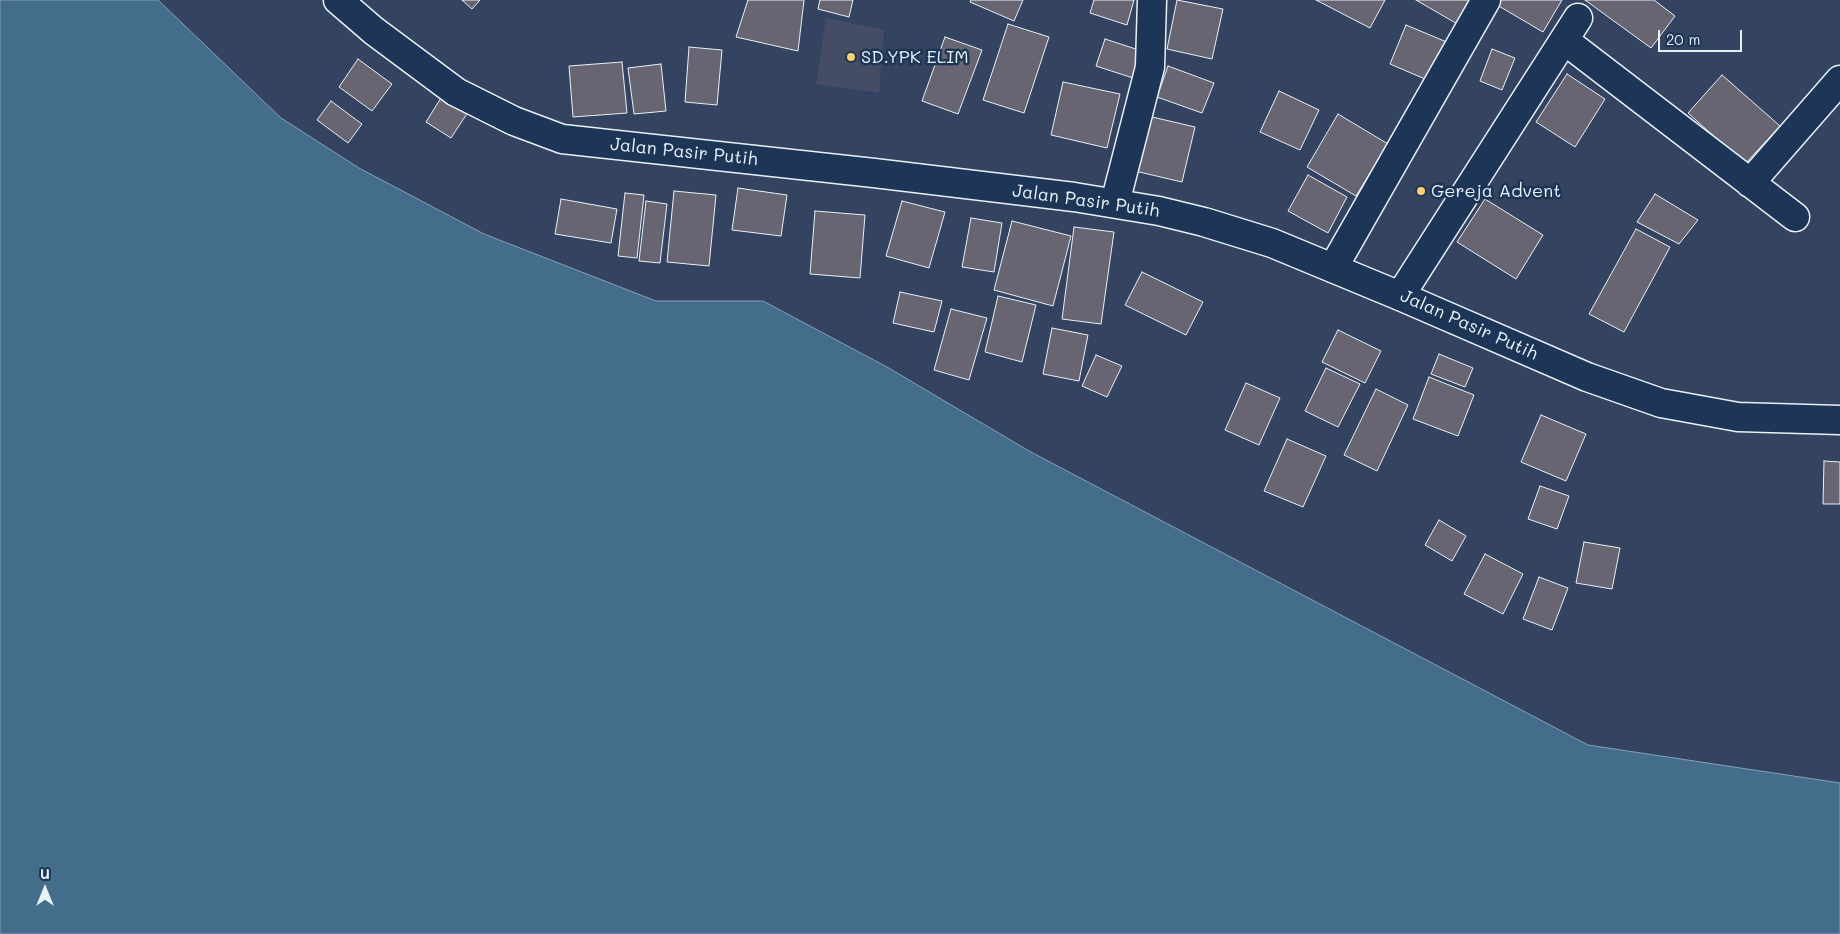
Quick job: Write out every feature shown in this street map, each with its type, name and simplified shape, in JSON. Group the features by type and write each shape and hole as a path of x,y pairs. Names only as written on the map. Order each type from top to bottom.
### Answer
{"main road":[{"name":"Jalan Pasir Putih","path":"338,0 374,31 456,92 514,121 562,139 855,170 1115,203 1160,211 1232,230 1272,243 1588,377 1661,403 1738,417 1840,420"},
{"path":"1115,203 1150,67 1152,0"},
{"path":"1333,268 1486,0"},
{"path":"1400,296 1571,29 1750,183 1795,217"},
{"path":"1750,183 1840,80"}],"shaded area":[{"path":"0,0 158,0 281,118 359,168 484,234 656,301 763,301 887,367 1029,451 1588,745 1840,783 1840,934 0,934"},
{"name":"SD.YPK ELIM","path":"826,18 884,30 879,93 816,84"}],"building":[{"path":"462,0 480,0 472,9"},
{"path":"748,0 804,0 798,51 736,37"},
{"path":"820,0 853,0 849,17 818,9"},
{"path":"971,0 1023,0 1014,21 970,2"},
{"path":"1094,0 1134,0 1127,25 1090,13"},
{"path":"1177,0 1223,9 1212,59 1167,49"},
{"path":"1316,0 1385,0 1370,28"},
{"path":"1416,0 1473,0 1459,25"},
{"path":"1501,0 1562,0 1543,32 1497,5"},
{"path":"1585,0 1654,0 1675,16 1651,48"},
{"path":"1008,24 1049,37 1024,113 983,100"},
{"path":"1406,25 1449,43 1432,82 1390,64"},
{"path":"945,37 982,50 958,114 922,101"},
{"path":"1105,39 1145,52 1136,79 1096,66"},
{"path":"689,47 722,50 717,105 685,102"},
{"path":"1492,49 1515,58 1502,90 1480,81"},
{"path":"358,59 392,84 372,111 339,87"},
{"path":"622,62 627,113 573,117 569,66"},
{"path":"661,64 666,111 634,114 628,68"},
{"path":"1168,66 1214,83 1202,113 1157,97"},
{"path":"1567,74 1605,99 1575,147 1536,122"},
{"path":"1722,75 1780,126 1745,164 1688,113"},
{"path":"1063,82 1120,94 1107,148 1051,135"},
{"path":"1279,91 1319,110 1300,150 1260,132"},
{"path":"444,93 470,109 451,138 426,122"},
{"path":"331,101 362,124 348,143 317,120"},
{"path":"1338,114 1388,144 1356,196 1307,167"},
{"path":"1148,116 1195,127 1182,182 1135,171"},
{"path":"1308,175 1347,197 1328,233 1288,211"},
{"path":"738,188 787,195 781,236 732,230"},
{"path":"674,191 716,195 709,266 667,262"},
{"path":"625,193 644,195 637,258 618,256"},
{"path":"1655,194 1698,220 1679,244 1637,222"},
{"path":"561,199 617,209 611,243 555,234"},
{"path":"1485,199 1543,235 1516,279 1457,242"},
{"path":"646,201 667,204 660,263 639,261"},
{"path":"902,201 945,212 929,268 886,256"},
{"path":"815,211 865,215 860,278 810,274"},
{"path":"971,218 1002,223 994,272 962,267"},
{"path":"1012,221 1071,236 1053,306 994,290"},
{"path":"1074,227 1114,232 1101,324 1062,319"},
{"path":"1636,229 1670,247 1624,332 1589,314"},
{"path":"1142,272 1203,302 1186,335 1125,305"},
{"path":"900,292 942,301 934,332 893,323"},
{"path":"998,296 1036,305 1022,362 985,352"},
{"path":"951,309 987,318 969,380 934,370"},
{"path":"1052,328 1088,335 1079,381 1043,374"},
{"path":"1338,330 1381,351 1365,383 1322,362"},
{"path":"1439,354 1473,368 1465,387 1431,374"},
{"path":"1096,355 1122,366 1107,397 1082,386"},
{"path":"1326,368 1360,384 1338,427 1305,411"},
{"path":"1429,377 1474,395 1458,436 1413,419"},
{"path":"1246,383 1280,398 1259,445 1225,430"},
{"path":"1376,389 1408,405 1377,471 1344,455"},
{"path":"1541,415 1586,434 1566,481 1521,462"},
{"path":"1287,439 1326,456 1303,507 1264,491"},
{"path":"1824,461 1840,462 1840,504 1823,504"},
{"path":"1540,486 1569,496 1557,529 1528,519"},
{"path":"1439,520 1466,536 1452,561 1425,545"},
{"path":"1584,542 1620,548 1612,589 1576,583"},
{"path":"1485,554 1523,574 1503,614 1464,594"},
{"path":"1539,577 1568,588 1552,630 1523,619"}],"place":[{"name":"SD.YPK ELIM","path":"851,57"},
{"name":"Gereja Advent","path":"1421,191"}]}
